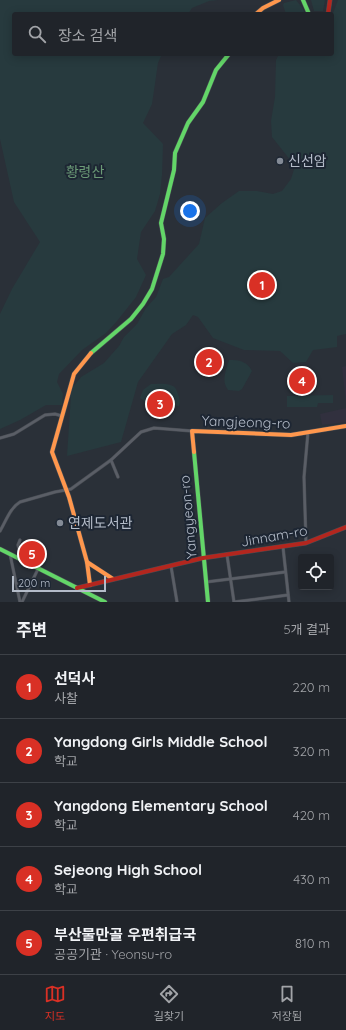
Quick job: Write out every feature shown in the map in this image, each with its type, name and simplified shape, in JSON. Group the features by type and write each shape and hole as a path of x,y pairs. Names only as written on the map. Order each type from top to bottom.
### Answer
{"street":[{"path":"258,12 279,0"},
{"path":"303,0 308,12"},
{"path":"328,12 330,0"},
{"path":"90,585 87,562 67,490 52,452 74,374 90,354 131,319 143,304 152,289 163,254 164,239 161,224 174,170 175,152 188,124 203,102 216,70 227,56"},
{"path":"0,438 14,434 45,415 55,414 62,416"},
{"name":"Yangjeong-ro","path":"192,431 291,435 346,426"},
{"path":"0,531 11,512 20,502 71,489 112,460 141,432 154,428 192,431"},
{"name":"Yangyeon-ro","path":"192,431 208,602"},
{"path":"306,543 304,477 308,432"},
{"path":"112,460 118,477"},
{"name":"Jinnam-ro","path":"77,588 203,558 306,543 346,527"},
{"path":"20,540 18,546 21,560"},
{"path":"283,547 289,602"},
{"path":"0,550 105,602"},
{"path":"10,554 21,602"},
{"name":"Jinnam-ro","path":"227,555 234,602"},
{"path":"87,562 113,580"},
{"path":"171,566 177,602"},
{"path":"21,602 38,569"},
{"path":"206,582 286,572"},
{"path":"234,602 288,595"}],"shaded area":[{"path":"346,366 346,403 342,367"},
{"path":"346,408 346,422 322,425 320,414"}],"green space":[{"name":"황령산","path":"0,0 218,0 209,1 192,8 189,12 12,12 12,56 161,56 158,63 152,104 143,123 163,144 160,194 155,211 141,232 137,259 146,275 136,297 106,333 82,350 59,374 57,382 63,394 62,405 46,405 20,420 0,429 0,314 12,289 40,242 14,202 0,139"},
{"path":"296,0 304,12 285,12 283,5 284,3"},
{"path":"311,0 325,0 323,11 314,11"},
{"path":"338,0 346,0 346,334 337,336 337,347 313,350 306,362 293,363 280,351 244,350 213,338 198,317 193,315 186,325 172,334 138,382 121,442 67,456 71,395 73,387 81,377 104,363 119,346 124,337 137,324 146,308 156,297 163,279 169,277 199,244 205,218 239,191 257,191 273,194 282,191 291,179 295,166 272,137 271,121 275,97 276,60 278,56 334,56 334,12"},
{"path":"229,360 236,360 245,363 252,371 242,389 239,391 228,390 226,387 224,379"},
{"path":"151,384 165,384 174,387 179,397 179,406 149,403 140,398 143,390"},
{"path":"333,395 333,403 318,403 317,407 287,407 287,396"}],"traffic: fast":[{"path":"303,0 308,12"},
{"path":"91,353 131,319 143,304 152,289 163,254 164,239 161,223 174,170 175,153 188,123 203,102 216,70 227,56"},
{"path":"194,452 208,602"},
{"path":"0,549 105,602"}],"traffic: slow":[{"path":"258,12 279,0"},
{"path":"90,585 87,562 69,497 52,452 74,374 91,353"},
{"path":"194,452 192,431 291,435 346,426"},
{"path":"87,562 113,579"}],"traffic: jam":[{"path":"328,12 330,0"},
{"path":"77,588 203,558 306,543 346,527"}],"place":[{"name":"신선암","path":"280,161"},
{"name":"선덕사","path":"262,285"},
{"name":"Yangdong Girls Middle School","path":"209,362"},
{"name":"Sejeong High School","path":"302,381"},
{"name":"Yangdong Elementary School","path":"160,404"},
{"name":"연제도서관","path":"60,523"},
{"name":"부산물만골 우편취급국","path":"32,554"}]}
